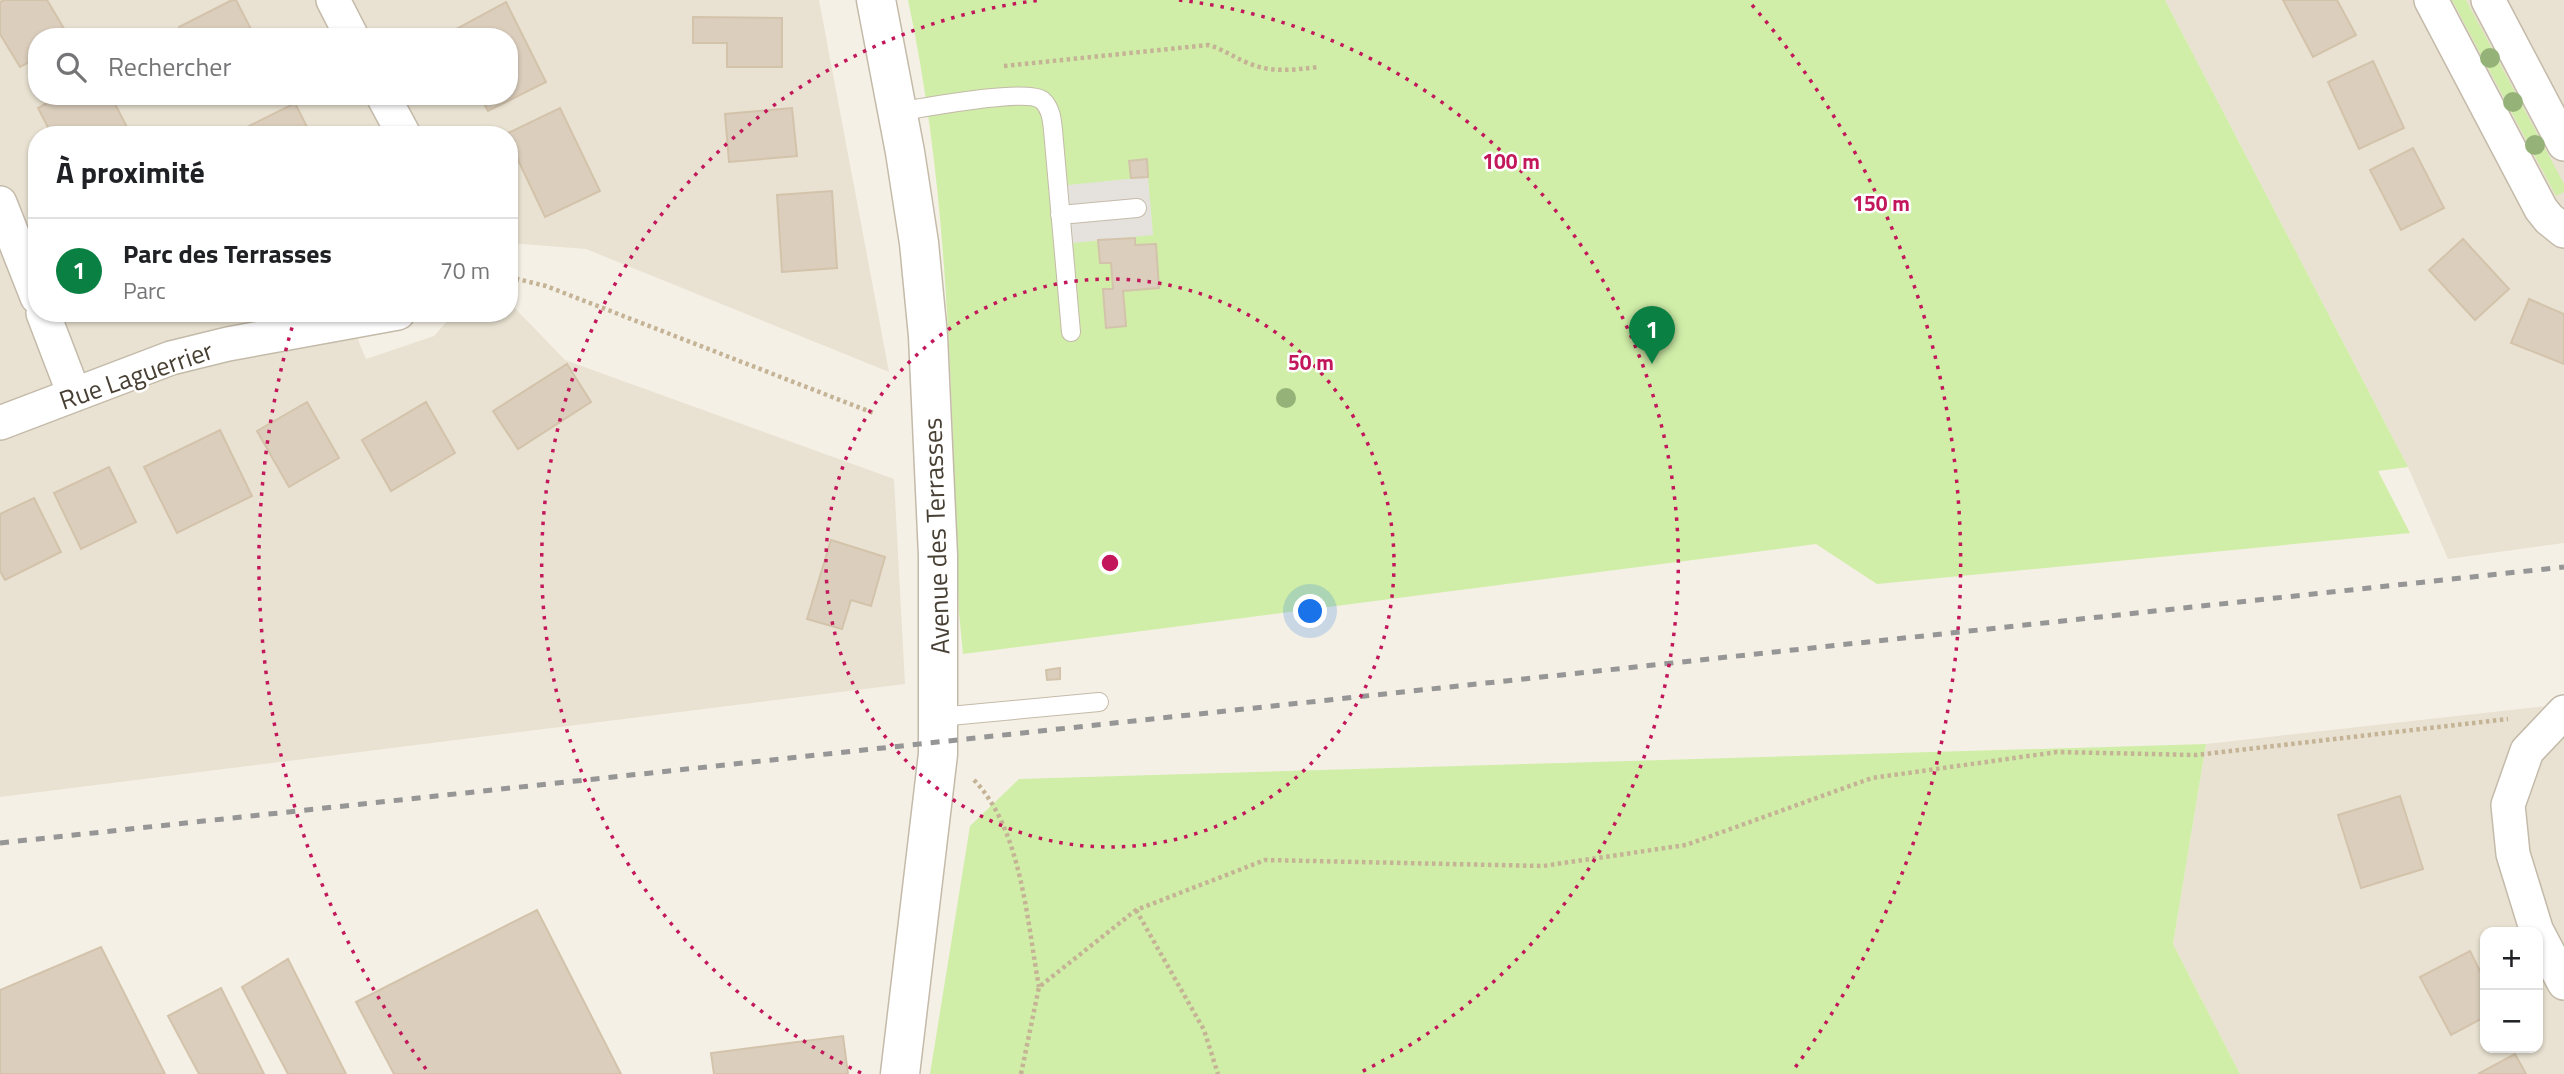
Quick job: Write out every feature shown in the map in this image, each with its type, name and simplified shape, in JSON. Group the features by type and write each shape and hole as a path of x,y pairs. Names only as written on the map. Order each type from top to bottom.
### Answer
{"street":[{"path":"333,0 347,28"},
{"name":"Avenue des Terrasses","path":"876,0 915,206 928,336 938,543 939,717 936,771 900,1074"},
{"path":"2431,0 2541,209 2564,231"},
{"path":"2488,0 2564,144"},
{"path":"388,105 399,126"},
{"path":"0,203 28,274"},
{"path":"46,322 74,394"},
{"name":"Rue Laguerrier","path":"0,423 149,366 198,351 351,322"},
{"path":"2535,927 2513,854 2508,805 2527,751 2562,712"},
{"path":"2543,944 2564,983"}],"lane":[{"path":"897,113 949,103 1026,96 1041,100 1051,116 1071,332"},
{"path":"1060,215 1137,208"},
{"path":"939,717 1099,702"}],"path":[{"path":"998,66 1208,45 1223,48 1246,62 1269,69 1286,71 1318,67"},
{"path":"518,279 546,286 876,414"},
{"path":"1039,988 1136,910 1265,860 1543,866 1686,845 1872,778 2057,752 2196,755 2562,712"},
{"path":"936,771 973,779 986,792 1014,848 1039,988 1020,1074"},
{"path":"1136,910 1204,1030 1218,1074"}],"shaded area":[{"path":"0,0 819,0 889,372 586,249 518,244 518,126 28,126 28,322 351,322 366,359 434,336 446,322 518,322 518,311 565,360 894,479 905,684 0,797"},
{"path":"2165,0 2564,0 2564,543 2448,559 2408,467"},
{"path":"1148,177 1153,235 1063,244 1058,186"},
{"path":"2564,704 2564,1074 2240,1074 2173,944 2206,744"}],"green space":[{"path":"908,0 2165,0 2408,467 2378,471 2410,533 1877,584 1816,544 963,654 941,228 922,76"},
{"path":"2452,0 2466,0 2564,184 2564,192 2556,196"},
{"path":"2206,744 2173,944 2240,1074 930,1074 970,826 1019,779"}],"building":[{"path":"47,0 64,28 28,28 28,63 20,67 0,34 0,2"},
{"path":"236,0 250,28 180,28"},
{"path":"2283,0 2337,0 2356,35 2313,57"},
{"path":"506,2 546,82 518,96 518,28 458,28"},
{"path":"693,17 782,18 782,67 727,67 727,43 693,43"},
{"path":"2373,61 2404,128 2359,149 2328,82"},
{"path":"44,105 116,105 126,126 47,126 38,108"},
{"path":"296,105 306,126 249,126"},
{"path":"485,105 500,105 488,111"},
{"path":"560,108 600,191 545,217 518,160 518,128"},
{"path":"792,108 797,156 729,162 725,114"},
{"path":"2413,148 2444,208 2401,230 2370,170"},
{"path":"1147,159 1148,177 1131,178 1129,161"},
{"path":"832,191 837,268 782,272 777,195"},
{"path":"1135,238 1135,245 1156,244 1159,288 1123,291 1126,326 1106,328 1103,289 1113,289 1111,263 1100,263 1098,240"},
{"path":"2463,239 2509,289 2475,320 2429,270"},
{"path":"2529,299 2564,314 2564,364 2511,343"},
{"path":"567,364 591,402 518,449 493,411"},
{"path":"307,402 339,458 289,487 257,431"},
{"path":"426,402 455,453 391,491 362,440"},
{"path":"220,430 252,496 177,533 144,467"},
{"path":"109,467 136,522 81,549 54,493"},
{"path":"34,498 61,552 5,580 0,571 0,514"},
{"path":"831,540 885,557 871,606 851,600 842,629 807,619"},
{"path":"1060,668 1060,679 1047,680 1046,670"},
{"path":"2400,796 2423,869 2361,888 2338,815"},
{"path":"537,910 621,1074 394,1074 356,1002"},
{"path":"101,947 165,1074 0,1074 0,990"},
{"path":"2470,951 2480,971 2480,1020 2451,1035 2420,977"},
{"path":"288,959 346,1074 288,1074 242,987"},
{"path":"221,988 264,1074 199,1074 168,1016"},
{"path":"843,1036 848,1074 714,1074 711,1053"},
{"path":"2515,1054 2526,1074 2478,1074"}],"railway":[{"path":"0,843 2564,567"}],"place":[{"name":"Parc des Terrasses","path":"1652,364"}]}
